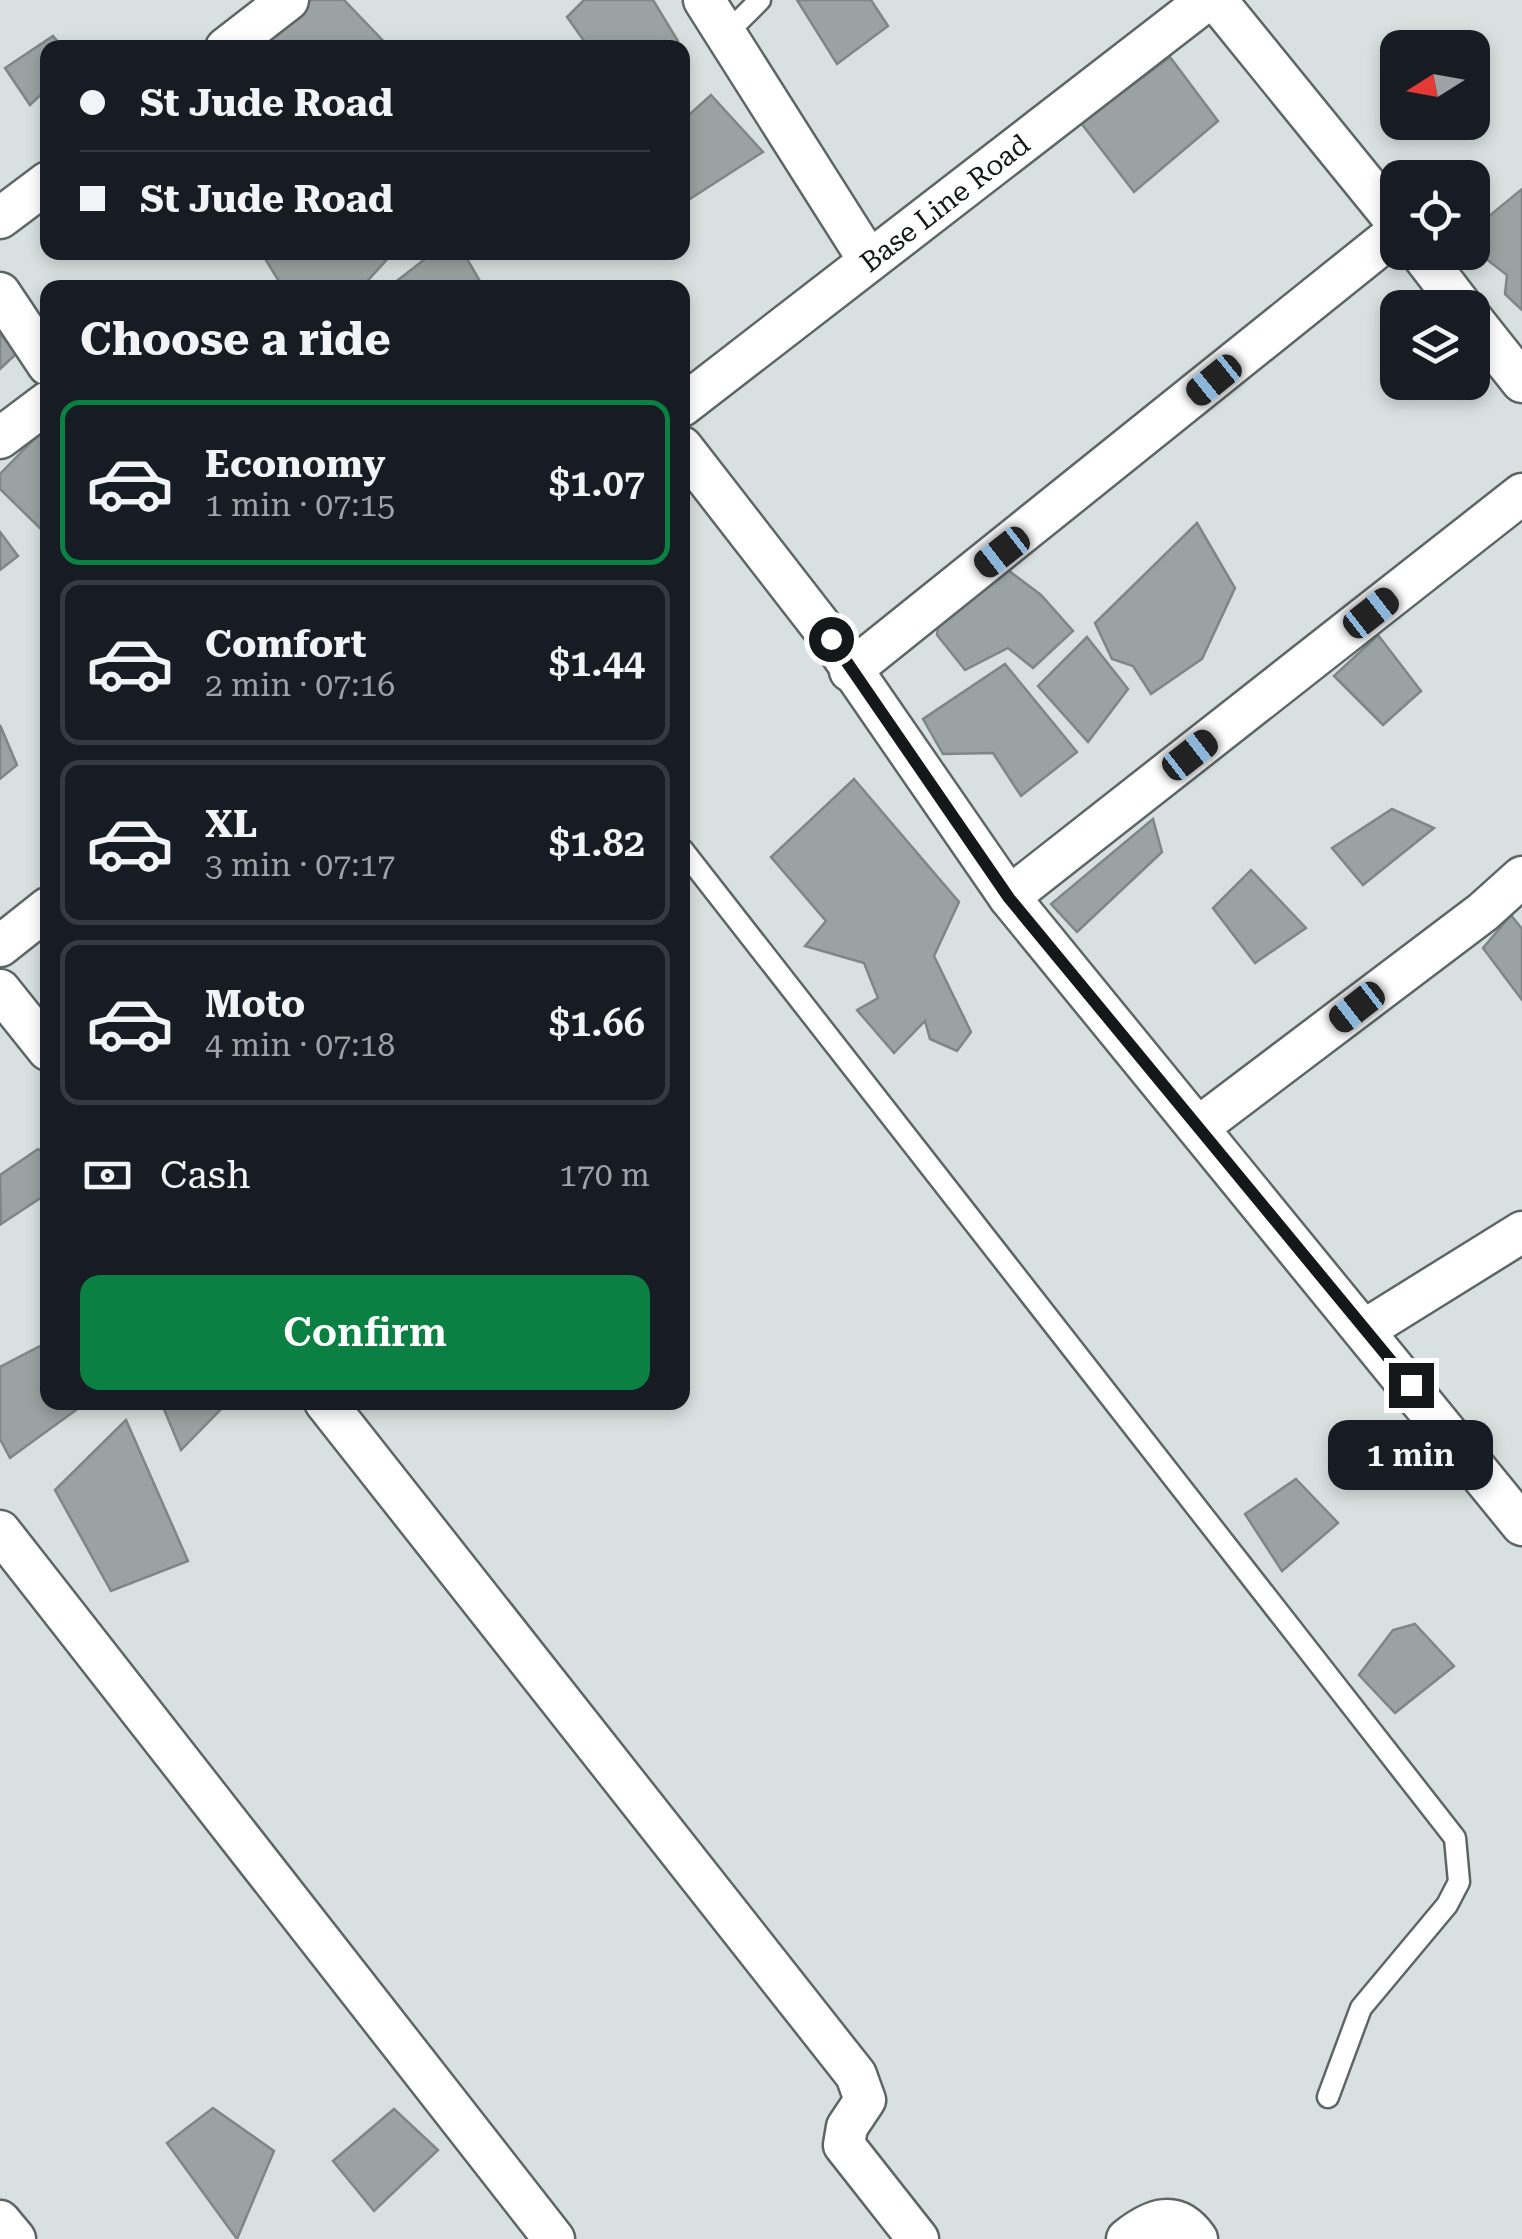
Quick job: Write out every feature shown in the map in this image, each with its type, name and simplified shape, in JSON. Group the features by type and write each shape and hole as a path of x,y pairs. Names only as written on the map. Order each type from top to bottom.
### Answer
{"street":[{"path":"236,40 288,0"},
{"path":"704,0 868,259"},
{"name":"Base Line Road","path":"690,400 1207,0"},
{"path":"1216,0 1380,205"},
{"path":"0,218 40,188"},
{"path":"850,671 1380,243"},
{"path":"1434,270 1449,290"},
{"path":"0,293 40,353"},
{"path":"1490,342 1522,382"},
{"path":"0,438 40,408"},
{"path":"690,458 850,671 1009,898 1200,1126 1522,1525"},
{"path":"1009,898 1522,494"},
{"path":"1200,1126 1483,912 1522,877"},
{"path":"0,946 40,914"},
{"path":"0,990 40,1040"},
{"path":"1366,1329 1522,1232"},
{"path":"331,1410 856,2075 865,2100 847,2128 844,2145 918,2239"},
{"path":"0,1530 554,2239"},
{"path":"1127,2239 1147,2223 1168,2217 1188,2226 1197,2239"},
{"path":"0,2220 15,2239"}],"lane":[{"path":"726,34 760,0"},
{"path":"690,859 1455,1838 1460,1882 1447,1905 1360,2008 1328,2097"}],"building":[{"path":"302,0 344,0 382,40 260,40"},
{"path":"584,0 653,0 677,40 583,40 567,17"},
{"path":"797,0 871,0 888,26 837,64"},
{"path":"40,45 40,96 30,105 5,68"},
{"path":"1170,57 1218,121 1134,192 1081,123"},
{"path":"711,95 763,152 690,199 690,114"},
{"path":"1522,189 1522,310 1505,294 1507,275 1490,262 1490,215"},
{"path":"266,260 386,260 368,280 278,280"},
{"path":"424,260 468,260 479,280 398,280"},
{"path":"0,333 16,354 0,369"},
{"path":"40,433 40,528 0,489 0,474"},
{"path":"1197,523 1235,588 1202,659 1151,694 1133,666 1112,659 1095,623"},
{"path":"0,532 18,556 0,570"},
{"path":"1004,567 1041,595 1073,631 1033,668 1008,648 965,670 937,635 939,620"},
{"path":"1378,635 1421,691 1383,725 1334,676"},
{"path":"1087,637 1128,689 1088,742 1038,686"},
{"path":"1005,664 1077,752 1021,796 993,753 943,754 923,719"},
{"path":"0,725 17,765 0,779"},
{"path":"854,779 959,902 934,956 971,1032 957,1051 930,1039 925,1021 894,1053 857,1010 878,998 864,963 805,946 826,921 771,857"},
{"path":"1392,809 1434,828 1363,885 1332,848"},
{"path":"1153,819 1162,852 1077,932 1051,904"},
{"path":"1251,870 1306,928 1255,963 1213,908"},
{"path":"1511,915 1522,929 1522,1000 1483,948"},
{"path":"40,1150 40,1198 1,1224 0,1175"},
{"path":"40,1346 40,1410 76,1410 10,1458 0,1439 0,1367"},
{"path":"164,1410 220,1410 181,1450"},
{"path":"126,1420 188,1561 111,1591 55,1490"},
{"path":"1296,1479 1338,1523 1282,1571 1245,1514"},
{"path":"1415,1624 1454,1666 1395,1713 1359,1675 1393,1630"},
{"path":"213,2108 274,2151 237,2239 167,2143"},
{"path":"394,2109 438,2150 374,2211 333,2161"}],"route":[{"path":"831,639 1009,898 1411,1385"}]}
